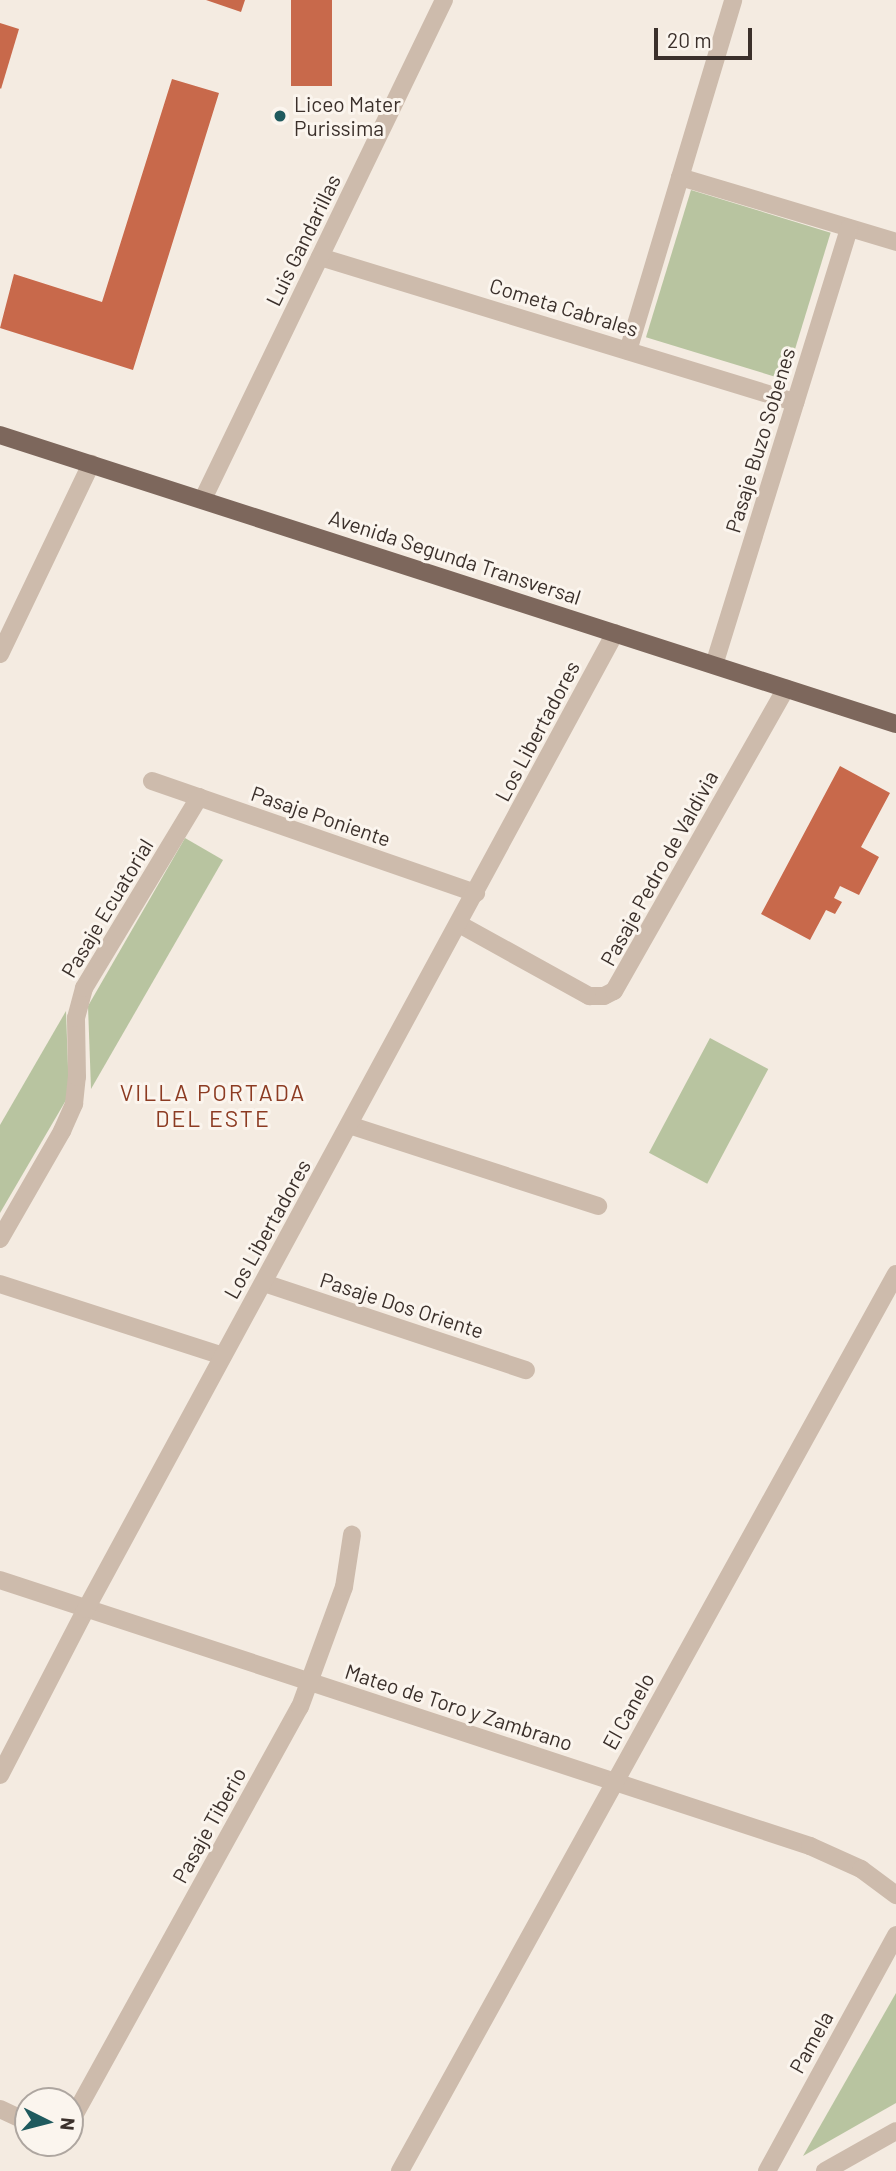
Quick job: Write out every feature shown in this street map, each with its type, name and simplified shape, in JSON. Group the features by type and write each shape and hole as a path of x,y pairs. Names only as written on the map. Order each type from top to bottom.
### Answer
{"main road":[{"name":"Avenida Segunda Transversal","path":"0,435 896,724"}],"street":[{"name":"Luis Gandarillas","path":"203,499 444,0"},
{"path":"628,351 733,0"},
{"path":"680,177 896,242"},
{"name":"Pasaje Buzo Sobenes","path":"715,665 849,228"},
{"name":"Cometa Cabrales","path":"320,257 795,402"},
{"path":"0,654 91,464"},
{"name":"Los Libertadores","path":"0,1775 86,1609 615,633"},
{"name":"Pasaje Pedro de Valdivia","path":"459,924 589,996 604,996 614,991 786,688"},
{"name":"Pasaje Poniente","path":"152,781 476,893"},
{"name":"Pasaje Ecuatorial","path":"0,1238 62,1131 74,1104 77,1077 75,1018 84,988 199,797"},
{"path":"349,1125 598,1206"},
{"name":"El Canelo","path":"400,2171 896,1274"},
{"name":"Pasaje Dos Oriente","path":"264,1283 526,1370"},
{"path":"0,1284 223,1356"},
{"name":"Pasaje Tiberio","path":"84,2098 312,1683 344,1587 352,1535"},
{"name":"Mateo de Toro y Zambrano","path":"0,1580 836,1856 860,1869 896,1895"},
{"name":"Pamela","path":"766,2171 896,1935"},
{"path":"825,2171 896,2131"}],"green space":[{"path":"691,190 831,233 786,380 646,337"},
{"path":"185,838 223,860 91,1089 88,1006"},
{"path":"66,1011 69,1095 0,1213 0,1125"},
{"path":"710,1038 768,1069 707,1184 649,1153"},
{"path":"896,1993 896,2103 803,2156"}],"building":[{"path":"206,0 245,0 241,12"},
{"path":"291,0 332,0 332,86 291,86"},
{"path":"0,23 19,29 1,89 0,88"},
{"path":"172,79 219,93 133,370 0,328 14,274 102,302"},
{"path":"840,766 890,793 861,847 879,857 859,895 840,886 834,898 842,902 835,914 826,910 810,940 761,914"}],"place":[{"name":"Liceo Mater Purissima","path":"280,116"}],"district":[{"name":"VILLA PORTADA DEL ESTE","path":"213,1105"}]}
